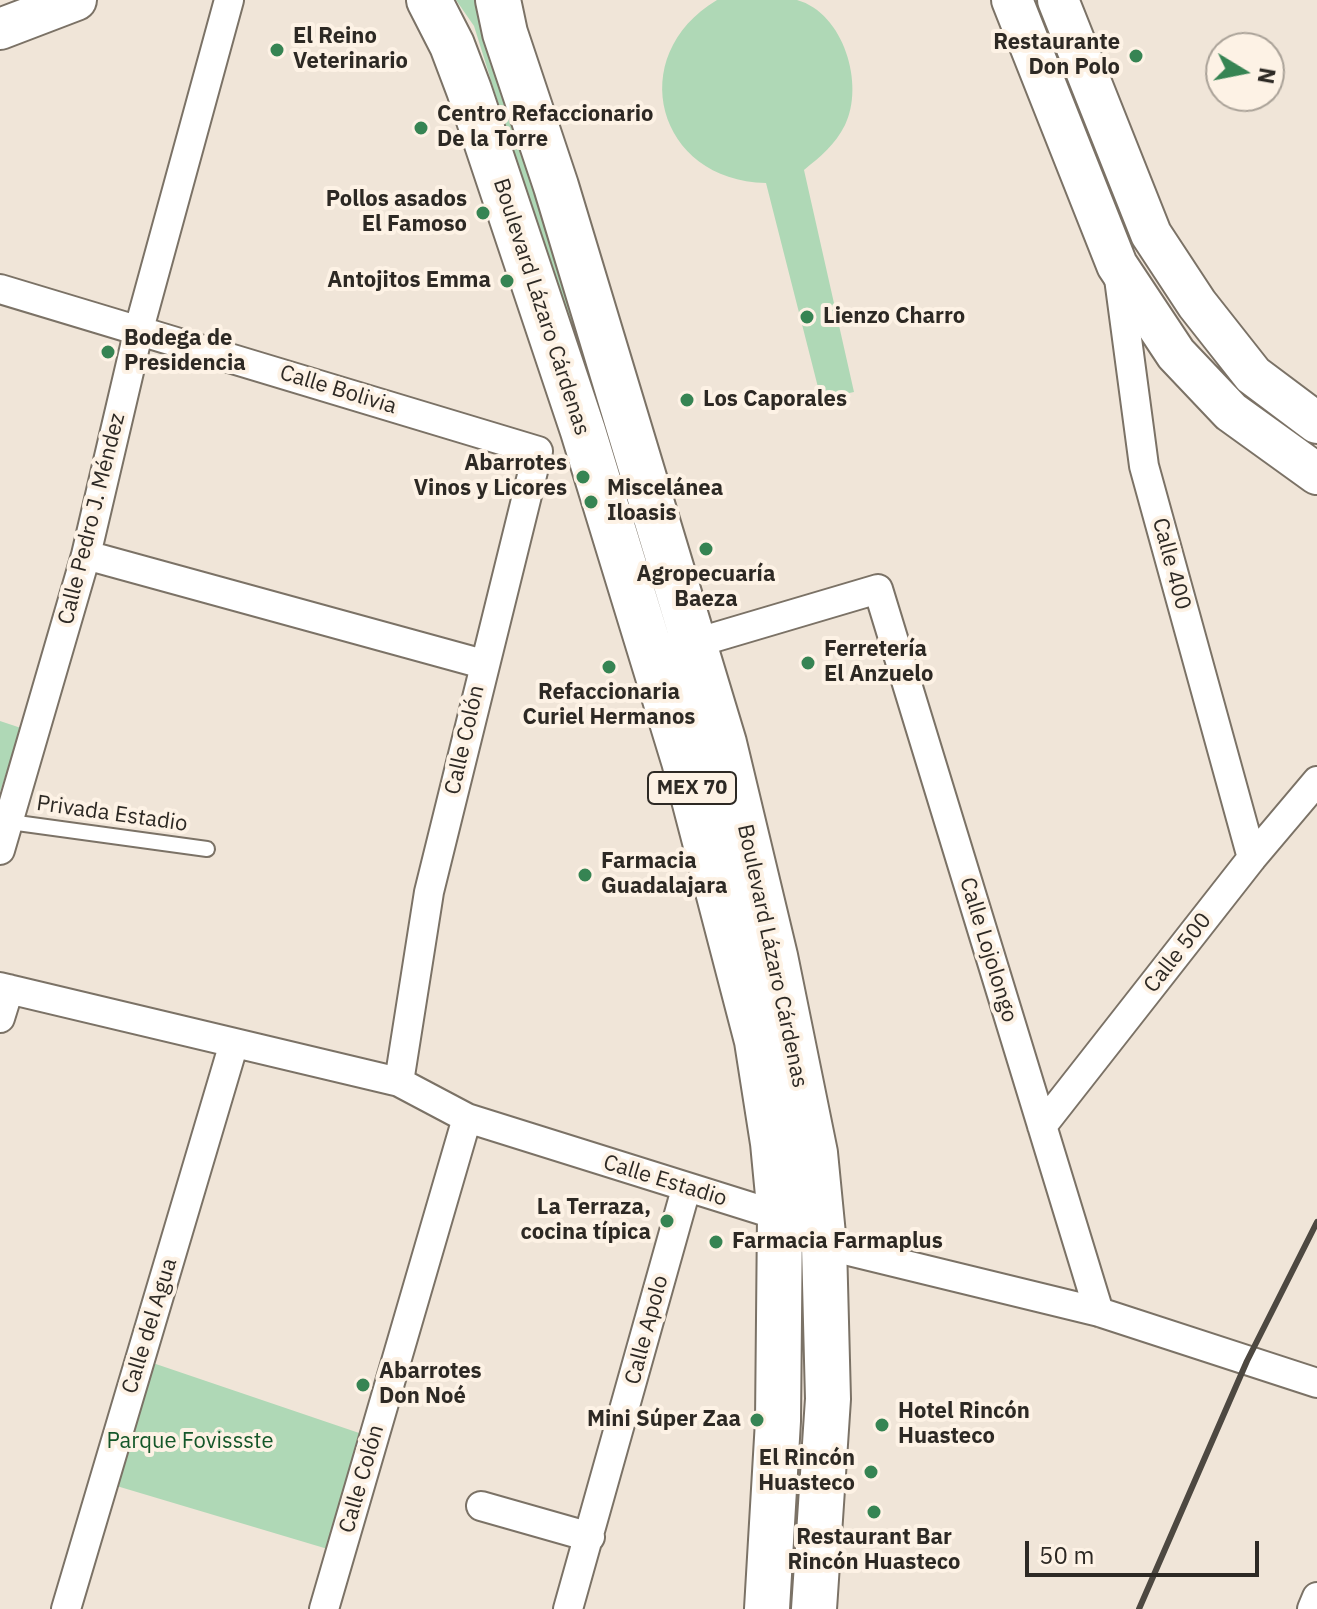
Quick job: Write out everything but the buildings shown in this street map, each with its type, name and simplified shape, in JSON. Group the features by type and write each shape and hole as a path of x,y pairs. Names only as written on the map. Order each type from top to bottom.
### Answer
{"main road":[{"path":"0,29 76,0"},
{"name":"Boulevard Lázaro Cárdenas","path":"429,0 452,45 469,90 583,431 684,761 757,1041 773,1143 780,1216 778,1421 767,1609"},
{"name":"Boulevard Lázaro Cárdenas","path":"498,0 505,33 556,186 724,743 775,956 815,1153 824,1245 828,1399 814,1609"},
{"path":"1012,0 1117,265 1176,354 1231,412 1317,474"},
{"path":"1058,0 1151,234 1197,304 1253,375 1317,423"}],"street":[{"name":"Calle Pedro J. Méndez","path":"0,850 86,555 139,329 229,0"},
{"name":"Calle 400","path":"1117,265 1144,466 1252,858"},
{"name":"Calle Bolivia","path":"0,289 538,451"},
{"path":"538,451 583,431"},
{"name":"Calle Colón","path":"399,1082 429,892 538,451"},
{"path":"86,555 483,664"},
{"name":"Calle Lojolongo","path":"692,644 878,589 1099,1312"},
{"name":"Calle 500","path":"1042,1126 1252,858 1317,781"},
{"path":"0,1018 4,988"},
{"name":"Calle Estadio","path":"4,988 399,1082 467,1118 780,1216 824,1245 1099,1312 1317,1383"},
{"name":"Calle del Agua","path":"66,1609 234,1043"},
{"name":"Calle Colón","path":"324,1609 467,1118"},
{"name":"Calle Apolo","path":"568,1609 686,1189"},
{"path":"481,1506 590,1537"},
{"path":"1312,1609 1317,1597"}],"lane":[{"name":"Privada Estadio","path":"10,822 207,849"}],"green space":[{"path":"456,0 481,0 671,616 660,620 474,26"},
{"path":"717,0 797,0 813,7 827,19 846,52 853,90 851,109 832,144 804,170 854,392 821,399 766,183 729,177 699,161 678,139 665,112 662,82 670,52 688,24"},
{"path":"0,721 21,728 0,792"},
{"name":"Parque Fovissste","path":"147,1361 368,1436 331,1550 110,1484"}],"railway":[{"path":"1139,1609 1247,1361 1317,1222"}],"place":[{"name":"El Reino Veterinario","path":"277,50"},
{"name":"Restaurante Don Polo","path":"1136,56"},
{"name":"Centro Refaccionario De la Torre","path":"421,128"},
{"name":"Pollos asados El Famoso","path":"483,213"},
{"name":"Antojitos Emma","path":"507,281"},
{"name":"Lienzo Charro","path":"807,317"},
{"name":"Bodega de Presidencia","path":"108,352"},
{"name":"Los Caporales","path":"687,400"},
{"name":"Abarrotes Vinos y Licores","path":"583,477"},
{"name":"Miscelánea Iloasis","path":"591,502"},
{"name":"Agropecuaría Baeza","path":"706,549"},
{"name":"Ferretería El Anzuelo","path":"808,663"},
{"name":"Refaccionaria Curiel Hermanos","path":"609,667"},
{"name":"Farmacia Guadalajara","path":"585,875"},
{"name":"La Terraza, cocina típica","path":"667,1221"},
{"name":"Farmacia Farmaplus","path":"716,1242"},
{"name":"Abarrotes Don Noé","path":"363,1385"},
{"name":"Mini Súper Zaa","path":"757,1420"},
{"name":"Hotel Rincón Huasteco","path":"882,1425"},
{"name":"El Rincón Huasteco","path":"871,1472"},
{"name":"Restaurant Bar Rincón Huasteco","path":"874,1512"}]}
